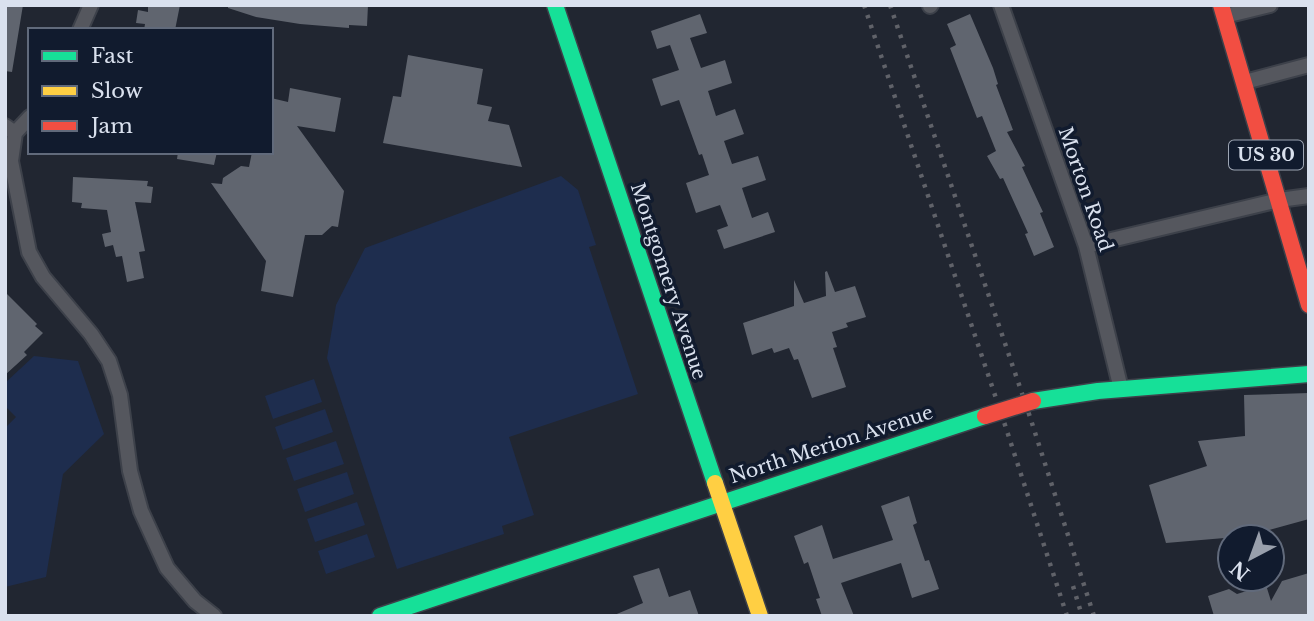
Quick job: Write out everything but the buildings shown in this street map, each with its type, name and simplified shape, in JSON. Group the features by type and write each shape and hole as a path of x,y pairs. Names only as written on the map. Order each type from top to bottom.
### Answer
{"main road":[{"name":"Montgomery Avenue","path":"555,5 760,616"},
{"name":"US 30","path":"1223,11 1279,200 1302,258 1309,305"},
{"name":"North Merion Avenue","path":"380,616 1033,401 1087,392 1309,374"}],"street":[{"path":"81,28 91,5"},
{"name":"Morton Road","path":"1001,5 1086,246 1121,390"},
{"path":"1223,11 1270,5"},
{"path":"1245,82 1309,65"},
{"path":"28,118 10,130 11,161 23,229 30,251 43,277 109,360 121,395 130,471 141,511 167,568 195,601 214,616"},
{"path":"1086,246 1279,200 1309,196"}],"shaded area":[{"path":"561,176 578,190 596,245 589,247 638,394 509,437 534,515 502,526 504,534 397,569 327,358 336,305 365,248"},
{"path":"34,356 78,361 104,434 63,474 46,577 5,587 5,428 16,417 5,406 5,383"},
{"path":"314,379 322,402 273,419 265,396"},
{"path":"325,409 333,432 283,450 275,427"},
{"path":"336,441 344,464 294,481 286,458"},
{"path":"347,472 354,494 305,512 297,489"},
{"path":"357,502 365,525 315,542 307,519"},
{"path":"367,534 375,557 326,574 318,551"}],"railway":[{"path":"864,5 1067,616"},
{"path":"890,5 1030,417 1094,616"},
{"path":"1073,586 1082,616"}],"traffic: fast":[{"path":"555,5 715,483"},
{"path":"1033,401 1098,391 1309,374"},
{"path":"380,616 985,416"}],"traffic: slow":[{"path":"715,483 760,616"}],"traffic: jam":[{"path":"1221,5 1309,305"},
{"path":"985,416 1033,401"}]}
